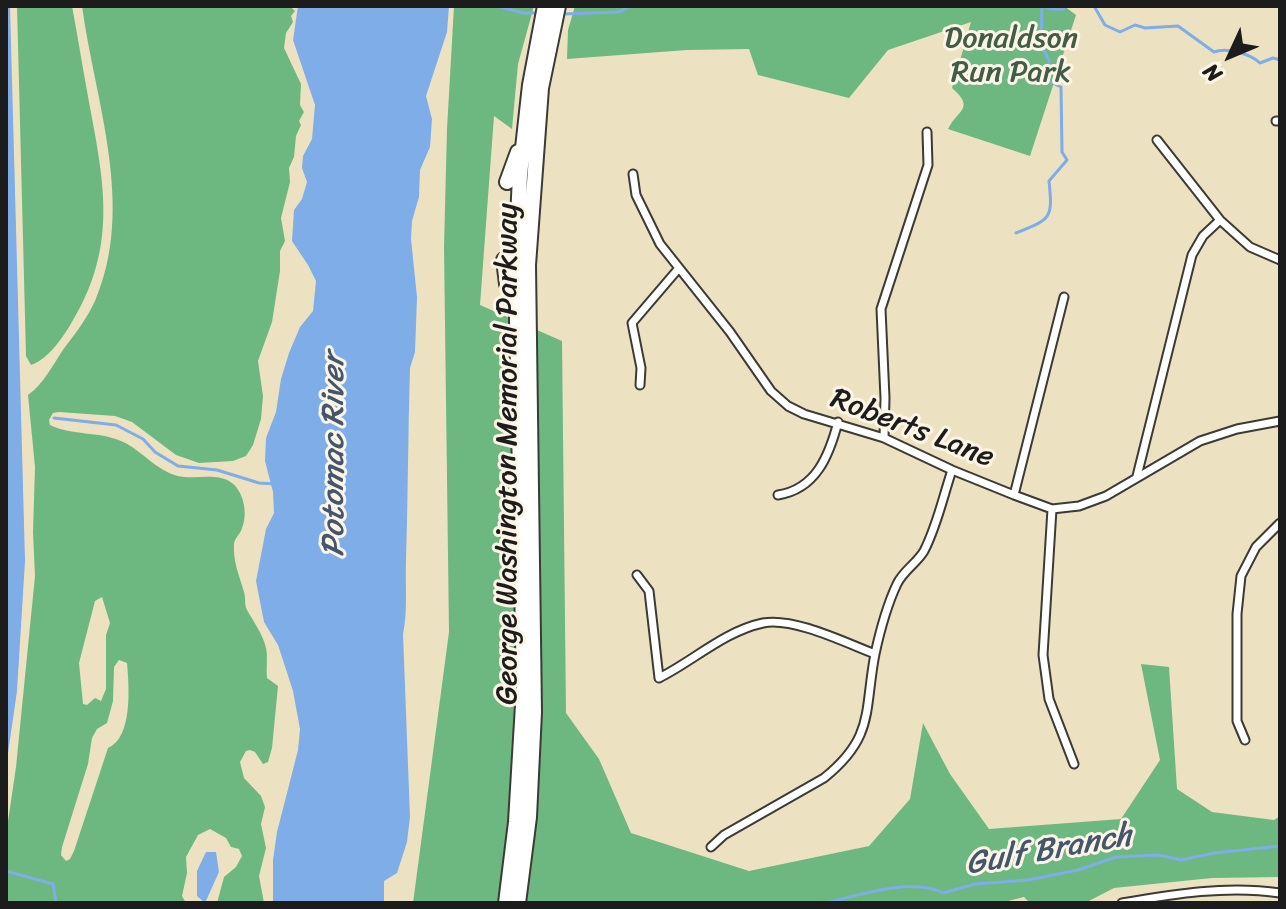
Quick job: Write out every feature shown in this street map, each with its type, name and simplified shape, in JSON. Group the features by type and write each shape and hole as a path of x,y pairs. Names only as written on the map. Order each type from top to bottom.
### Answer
{"highway":[{"name":"George Washington Memorial Parkway","path":"518,903 529,817 534,712 528,265 536,86 545,6"},
{"name":"George Washington Memorial Parkway","path":"506,903 516,822 524,688 517,235 524,141 558,6"},
{"path":"507,182 524,141"},
{"path":"504,260 507,284 517,309"}],"street":[{"path":"884,438 881,309 928,165 927,132"},
{"path":"1157,140 1220,220 1250,247 1280,260"},
{"name":"Roberts Lane","path":"633,174 636,195 660,244 730,332 771,391 804,414 884,438 952,470 1052,509"},
{"path":"1137,476 1192,255 1203,236 1220,220"},
{"path":"640,385 641,368 632,323 679,268"},
{"path":"1014,495 1064,297"},
{"path":"1074,764 1049,699 1043,655 1052,509 1079,506 1106,496 1200,441 1237,429 1280,421"},
{"path":"778,495 802,486 819,471 831,449 838,422"},
{"path":"711,847 724,835 824,778 845,758 862,733 868,717 875,654 898,581 923,553 952,470"},
{"path":"1245,740 1237,721 1237,614 1241,576 1256,547 1280,523"},
{"path":"637,575 649,591 659,678 735,633 765,622 792,625 875,654"},
{"path":"1122,903 1194,891 1258,890 1280,893"}],"green space":[{"path":"17,6 72,6 103,190 101,244 85,298 58,344 31,365 26,356"},
{"path":"82,6 290,6 295,11 291,16 293,22 286,33 284,48 301,84 300,105 304,112 299,121 301,125 289,168 290,182 281,218 285,241 280,251 272,322 258,361 263,396 261,419 253,445 246,456 233,461 199,463 176,455 132,422 115,416 59,412 53,413 49,420 50,425 59,428 121,441 170,473 184,477 220,478 232,483 239,492 245,517 234,544 235,563 246,608 266,648 267,678 278,686 268,762 263,764 250,750 246,751 240,762 244,778 261,796 265,807 261,824 266,848 259,876 264,903 217,903 224,877 236,867 242,856 239,849 231,847 226,838 210,829 198,835 186,857 187,873 182,896 186,903 6,903 6,835 35,576 35,467 28,395 44,379 92,307 107,265 112,228 109,154","holes":["102,597 110,623 106,635 106,689 101,701 95,698 87,705 83,704 79,663 95,601","119,660 127,663 126,723 116,742 108,748 74,851 66,861 61,855 62,847 88,764 92,738 97,729 107,723 113,701 114,667"]},
{"path":"454,6 534,6 518,64 512,129 494,116 480,305 562,341 566,713 599,759 631,833 749,871 869,846 910,799 923,723 950,774 989,829 1121,819 1160,760 1141,664 1169,667 1177,789 1212,812 1274,820 1280,816 1280,877 1212,878 1114,888 1085,903 1030,903 1024,897 1000,903 413,903 449,632 444,247"},
{"name":"Donaldson Run Park","path":"575,6 1064,6 1076,15 1030,156 948,129 964,105 952,88 971,22 888,50 849,98 758,75 749,49 687,50 567,59 568,30"}],"water":[{"path":"6,6 10,6 25,561 17,691 6,767"},
{"name":"Potomac River","path":"298,6 449,6 447,32 426,96 432,119 430,147 420,170 419,197 412,221 417,297 415,352 410,368 403,634 410,817 407,842 397,873 384,881 384,903 273,903 273,860 277,832 298,750 300,729 293,691 278,645 264,622 256,581 266,529 274,513 273,492 265,461 266,438 276,412 289,353 300,327 313,311 316,281 292,241 294,210 302,199 307,182 302,168 303,156 312,139 315,105 293,40"},
{"path":"206,852 216,852 219,872 205,903 197,896 197,871"}],"waterway":[{"path":"497,6 523,13 539,13"},
{"path":"563,14 619,12 630,6"},
{"path":"1016,233 1047,216 1050,210 1049,181 1067,160 1062,152 1061,87 1048,81 1049,60 1041,45 1042,6"},
{"path":"1044,6 1051,9 1066,6"},
{"path":"1094,6 1105,25 1120,32 1135,25 1145,28 1178,26 1214,52 1238,52 1260,63 1273,58 1280,60"},
{"path":"54,418 116,425 143,439 155,452 178,466 217,470 259,483 275,484"},
{"name":"Gulf Branch","path":"826,903 901,887 943,893 975,884 1028,880 1078,870 1116,857 1159,855 1181,860 1280,846"},
{"path":"6,871 53,884 56,903"}]}
